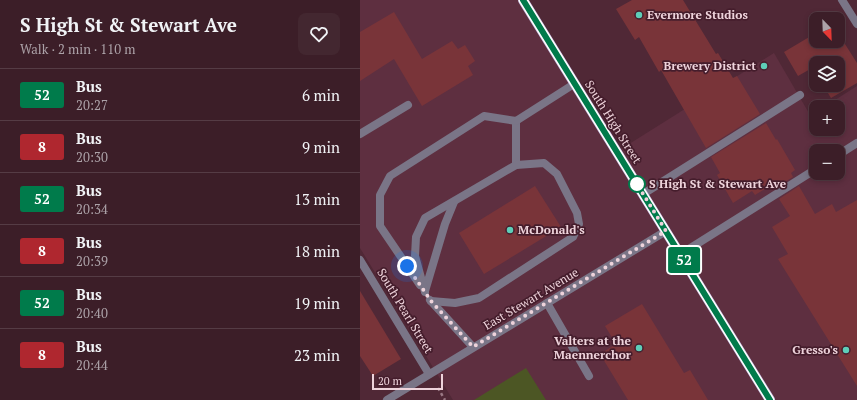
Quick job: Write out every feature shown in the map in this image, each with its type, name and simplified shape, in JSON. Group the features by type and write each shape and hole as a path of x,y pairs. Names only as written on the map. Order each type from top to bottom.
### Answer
{"main road":[{"name":"South High Street","path":"524,0 574,84 681,254 770,400"}],"street":[{"path":"842,0 857,24"},
{"path":"473,347 431,301 380,226 380,195 390,176 484,116 516,121 574,84"},
{"path":"643,194 800,95"},
{"path":"360,134 408,105"},
{"path":"516,121 516,165"},
{"path":"845,151 857,143"},
{"path":"425,292 415,256 416,236 425,218 516,165 544,163 557,174 577,213 579,224 573,237 479,298 455,303 431,301"},
{"path":"681,254 809,173"},
{"path":"425,292 445,224 454,202"},
{"name":"East Stewart Avenue","path":"387,400 666,231"},
{"name":"South Pearl Street","path":"360,260 430,374"},
{"path":"547,303 590,376"}],"shaded area":[{"path":"360,0 528,0 618,151 774,53 809,113 809,136 845,136 845,100 835,100 857,86 857,400 453,400 360,248"}],"green space":[{"path":"526,368 546,400 474,400"}],"building":[{"path":"632,0 683,0 716,54 718,53 733,78 737,76 760,114 706,148 661,70 659,72 639,37 635,40 616,9"},
{"path":"394,12 422,59 452,41 458,49 465,45 475,61 468,66 473,75 422,106 394,59 360,81 360,32"},
{"path":"809,37 809,48 845,48 845,44 857,63 857,83 845,90 845,56 809,56 809,70 798,76 784,52"},
{"path":"827,92 841,92 831,98"},
{"path":"766,123 795,170 791,173 793,177 773,189 771,185 755,195 752,191 733,203 717,175 720,173 711,157"},
{"name":"McDonald's","path":"535,186 561,227 484,274 459,233"},
{"path":"799,186 815,214 832,204 836,212 857,200 857,386 778,259 788,254 772,227 790,216 779,199"},
{"path":"360,291 401,359 373,376 360,356"},
{"path":"642,304 684,373 690,370 708,400 628,400 600,354 616,344 605,326"}],"bus line":[{"name":"52","path":"523,0 770,400"}],"place":[{"name":"Evermore Studios","path":"639,15"},
{"name":"Brewery District","path":"764,66"},
{"name":"S High St & Stewart Ave","path":"637,184"},
{"name":"McDonald's","path":"510,230"},
{"name":"Valters at the Maennerchor","path":"639,348"},
{"name":"Gresso's","path":"846,350"}],"route":[{"path":"407,266 431,301 473,347 666,231 637,184"}]}
